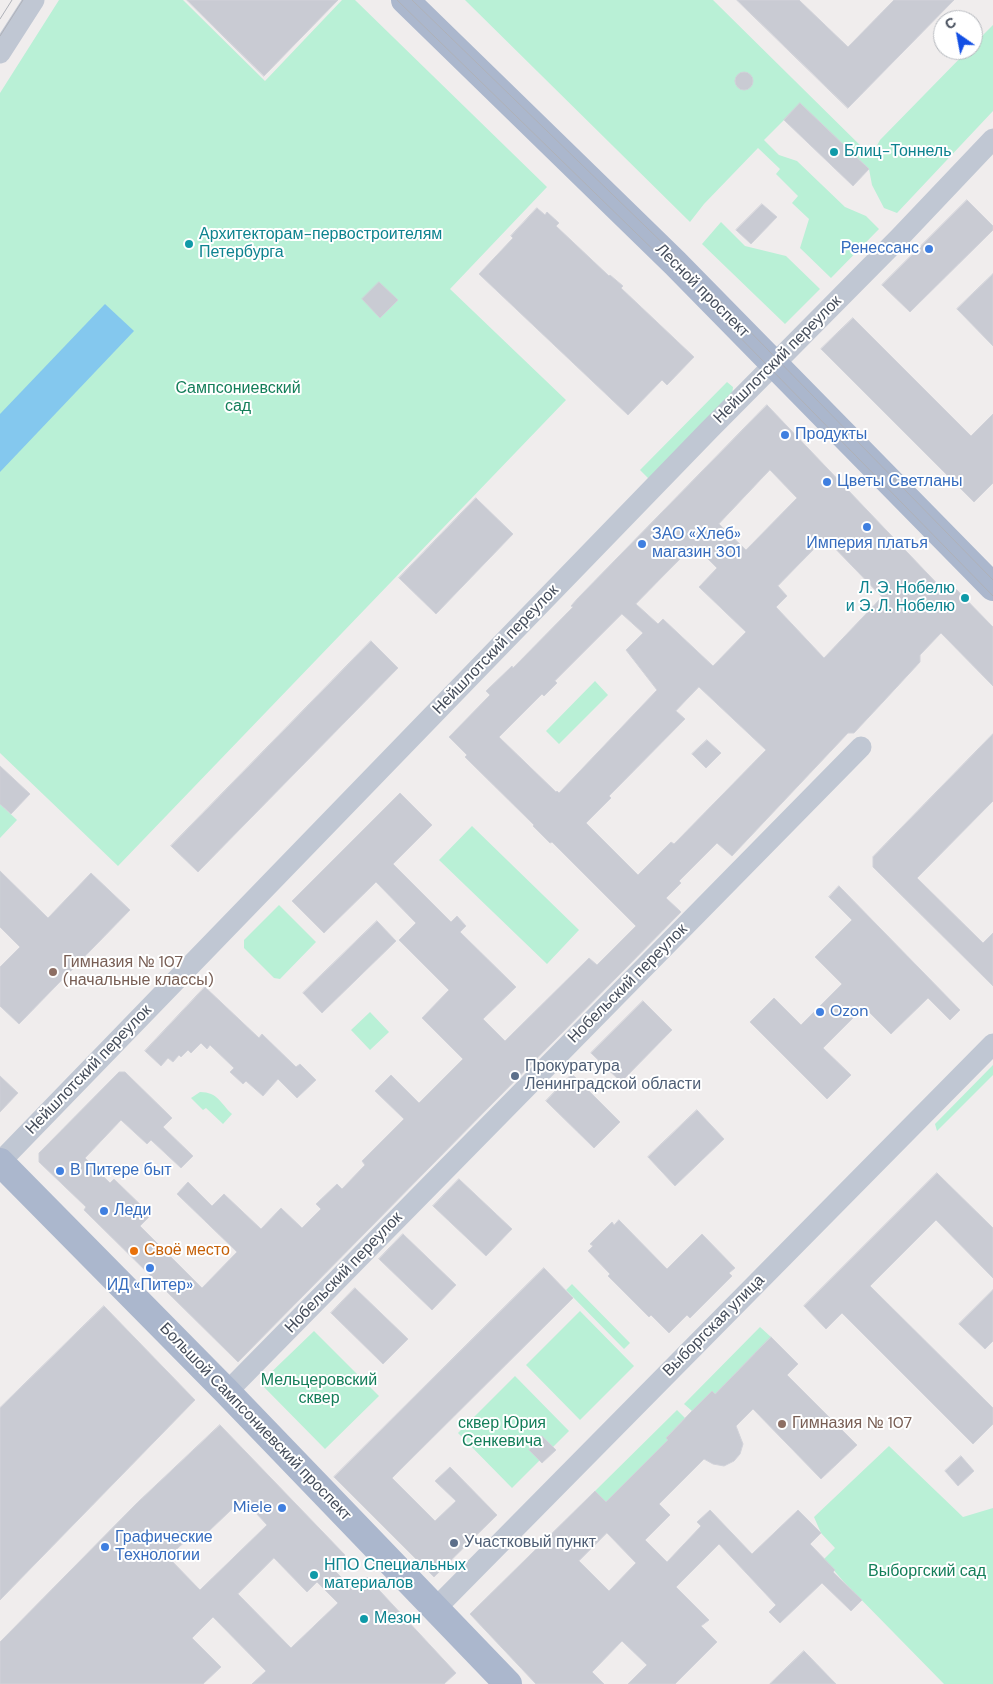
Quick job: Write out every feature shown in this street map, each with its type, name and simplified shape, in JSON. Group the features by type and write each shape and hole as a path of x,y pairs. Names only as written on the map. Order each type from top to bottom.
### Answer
{"main road":[{"name":"Лесной проспект","path":"405,0 668,256 993,588"},
{"name":"Большой Сампсониевский проспект","path":"0,1162 227,1392 508,1684"}],"street":[{"path":"0,53 34,0"},
{"name":"Нейшлотский переулок","path":"0,1162 774,364 900,237 993,139"},
{"name":"Нобельский переулок","path":"227,1392 861,747"},
{"name":"Выборгская улица","path":"436,1608 993,1044"}],"green space":[{"name":"Сампсониевский сад","path":"59,0 183,0 265,81 342,0 355,0 547,187 450,289 566,400 118,866 0,753 0,93"},
{"path":"465,0 713,0 871,156 880,140 958,60 983,60 983,35 993,25 993,111 897,213 884,208 872,185 869,169 800,104 764,140 779,155 797,161 845,207 866,216 879,229 831,278 800,248 809,219 792,203 798,196 776,174 780,169 758,148 704,204 690,222"},
{"path":"721,222 745,246 786,256 820,289 785,324 702,244"},
{"path":"727,382 733,387 732,395 650,480 640,470"},
{"path":"595,681 608,695 559,744 546,731"},
{"path":"0,804 17,820 0,838"},
{"path":"472,826 579,930 547,964 439,860"},
{"path":"279,905 316,942 280,979 274,978 244,948 244,940"},
{"path":"370,1012 389,1032 370,1050 351,1030"},
{"path":"993,1065 993,1075 937,1131 935,1124"},
{"path":"200,1092 215,1096 232,1114 223,1124 206,1108 203,1110 191,1098"},
{"path":"572,1284 630,1343 624,1349 566,1290"},
{"name":"сквер Юрия Сенкевича","path":"580,1311 634,1366 580,1420 526,1365"},
{"path":"760,1327 771,1337 715,1394 692,1411 684,1404"},
{"name":"Мельцеровский сквер","path":"314,1331 379,1396 325,1449 260,1383"},
{"name":"сквер Юрия Сенкевича","path":"515,1376 569,1431 553,1447 542,1436 529,1449 540,1460 512,1488 458,1433"},
{"path":"677,1410 685,1418 666,1438 668,1440 606,1502 595,1491"},
{"name":"Выборгский сад","path":"889,1446 963,1517 993,1508 993,1684 944,1684 844,1582 824,1559 835,1548 821,1533 814,1517"}],"water":[{"path":"105,304 134,331 0,472 0,414"}],"building":[{"path":"187,0 338,0 264,76"},
{"path":"737,0 799,0 848,47 894,0 954,0 944,10 933,10 933,21 848,108"},
{"path":"744,72 750,75 753,81 750,87 744,90 738,87 735,81 738,75"},
{"name":"Блиц-Тоннель","path":"800,103 869,169 853,186 784,120"},
{"path":"967,200 993,226 993,230 910,312 882,285"},
{"path":"762,204 777,217 751,244 736,230"},
{"path":"537,208 545,215 547,212 559,223 556,226 609,276 623,286 621,288 694,357 667,385 662,380 628,415 479,274 513,238 511,236"},
{"path":"993,274 993,346 957,309"},
{"path":"379,282 398,300 380,318 362,299"},
{"path":"853,318 971,436 993,414 993,483 974,502 821,349"},
{"path":"767,405 947,594 954,587 993,627 993,686 941,633 920,655 920,662 854,733 848,733 732,856 717,843 679,881 681,883 666,898 681,912 238,1362 84,1210 86,1207 39,1162 39,1153 119,1072 125,1072 172,1118 163,1127 193,1156 181,1168 151,1140 147,1144 121,1120 85,1158 110,1183 114,1179 151,1215 140,1226 202,1288 237,1252 177,1194 188,1182 212,1206 224,1194 261,1229 281,1208 302,1228 321,1209 316,1204 337,1184 342,1189 365,1165 362,1161 404,1119 375,1091 391,1075 419,1103 463,1059 422,1018 449,990 399,940 416,923 376,882 324,933 292,901 400,793 432,825 393,864 451,922 457,916 466,926 460,932 516,987 483,1019 505,1041 589,958 597,965 636,926 552,842 550,843 533,826 465,757 467,755 449,737 490,695 486,691 512,666 513,668 573,607 571,606","holes":["770,470 797,498 746,550 719,524","825,538 882,597 824,658 776,607 787,596 778,586","694,545 717,568 699,587 746,632 713,666 663,619 658,624 636,604","622,614 643,633 626,650 657,690 559,793 499,737 542,694 544,696 557,683 555,681","699,687 766,750 674,844 671,842 638,875 586,823 611,798 609,796 685,719 676,711"]},
{"path":"476,498 513,534 436,614 399,578"},
{"path":"371,641 398,668 198,872 171,846"},
{"path":"993,734 993,801 917,878 983,943 993,933 993,986 873,867 873,857"},
{"path":"707,740 721,753 706,768 692,754"},
{"path":"0,766 30,794 11,814 0,804"},
{"path":"0,871 48,918 91,873 130,910 19,1024 0,1006 0,967 20,947 0,927"},
{"path":"839,886 960,1010 950,1020 928,998 891,1034 864,1007 823,1048 851,1075 827,1099 750,1022 774,998 801,1025 842,984 815,957 852,920 829,897"},
{"path":"377,921 396,941 322,1013 303,993"},
{"path":"205,987 259,1038 262,1034 296,1067 300,1064 316,1080 297,1098 278,1079 263,1096 246,1081 243,1084 230,1072 234,1068 210,1045 207,1049 201,1043 191,1053 188,1050 181,1057 179,1055 173,1062 168,1058 161,1066 145,1051"},
{"path":"643,1001 672,1030 621,1082 591,1053"},
{"path":"572,1074 620,1122 594,1148 546,1101"},
{"path":"0,1076 18,1093 0,1112"},
{"path":"697,1110 724,1139 675,1186 648,1157"},
{"path":"937,1173 993,1228 993,1278 936,1220 870,1286 993,1408 993,1424 973,1444 842,1313 826,1329 804,1306"},
{"path":"459,1179 512,1229 486,1256 433,1206"},
{"path":"619,1220 667,1269 702,1234 735,1268 729,1273 732,1276 690,1318 687,1315 669,1333 651,1315 649,1317 608,1276 610,1274 588,1251 593,1246 590,1244 612,1222 614,1225"},
{"path":"403,1234 456,1285 432,1310 379,1259"},
{"path":"544,1268 573,1298 392,1478 435,1521 456,1501 435,1481 450,1467 497,1515 434,1577 334,1477"},
{"path":"355,1288 408,1339 383,1364 331,1313"},
{"path":"993,1290 993,1341 985,1349 959,1324"},
{"path":"104,1306 195,1400 0,1600 0,1408"},
{"path":"771,1337 798,1364 787,1375 857,1445 821,1479 753,1409 736,1426 743,1444 740,1454 734,1461 724,1466 713,1464 704,1459 659,1504 670,1515 645,1540 667,1562 701,1526 697,1522 710,1510 752,1554 798,1510 821,1533 810,1544 835,1570 833,1572 862,1600 851,1611 822,1583 780,1623 769,1612 776,1605 719,1544 676,1587 709,1620 701,1626 717,1642 675,1684 628,1684 647,1665 622,1641 592,1672 604,1684 536,1684 470,1614 595,1491 606,1502 668,1440 666,1438 712,1391 715,1394","holes":["607,1533 636,1563 609,1591 579,1561"]},
{"path":"220,1425 345,1555 332,1568 353,1589 367,1577 456,1673 444,1684 252,1684 266,1671 213,1617 192,1638 221,1667 203,1684 0,1684 0,1642 137,1503","holes":["243,1499 267,1525 200,1590 168,1557 189,1538 195,1544","274,1558 307,1592 317,1582 338,1603 291,1648 238,1594"]},
{"path":"542,1436 556,1450 542,1463 529,1450"},
{"path":"961,1456 974,1471 958,1486 945,1471"},
{"path":"804,1651 836,1684 770,1684"}],"tram line":[{"path":"0,19 12,0"},
{"path":"0,36 23,0"},
{"path":"397,0 674,270 993,596"},
{"path":"412,0 679,259 993,580"}],"place":[{"name":"Блиц-Тоннель","path":"834,152"},
{"name":"Архитекторам-первостроителям Петербурга","path":"189,244"},
{"name":"Ренессанс","path":"929,249"},
{"name":"Продукты","path":"785,435"},
{"name":"Цветы Светланы","path":"827,482"},
{"name":"Империя платья","path":"867,527"},
{"name":"ЗАО «Хлеб» магазин 301","path":"642,544"},
{"name":"Л. Э. Нобелю и Э. Л. Нобелю","path":"965,598"},
{"name":"Гимназия № 107 (начальные классы)","path":"53,972"},
{"name":"Ozon","path":"820,1012"},
{"name":"Прокуратура Ленинградской области","path":"515,1076"},
{"name":"В Питере быт","path":"60,1171"},
{"name":"Леди","path":"104,1211"},
{"name":"Своё место","path":"134,1251"},
{"name":"ИД «Питер»","path":"150,1268"},
{"name":"Гимназия № 107","path":"782,1424"},
{"name":"Miele","path":"282,1508"},
{"name":"Участковый пункт","path":"454,1543"},
{"name":"Графические Технологии","path":"105,1547"},
{"name":"НПО Специальных материалов","path":"314,1575"},
{"name":"Мезон","path":"364,1619"}]}
